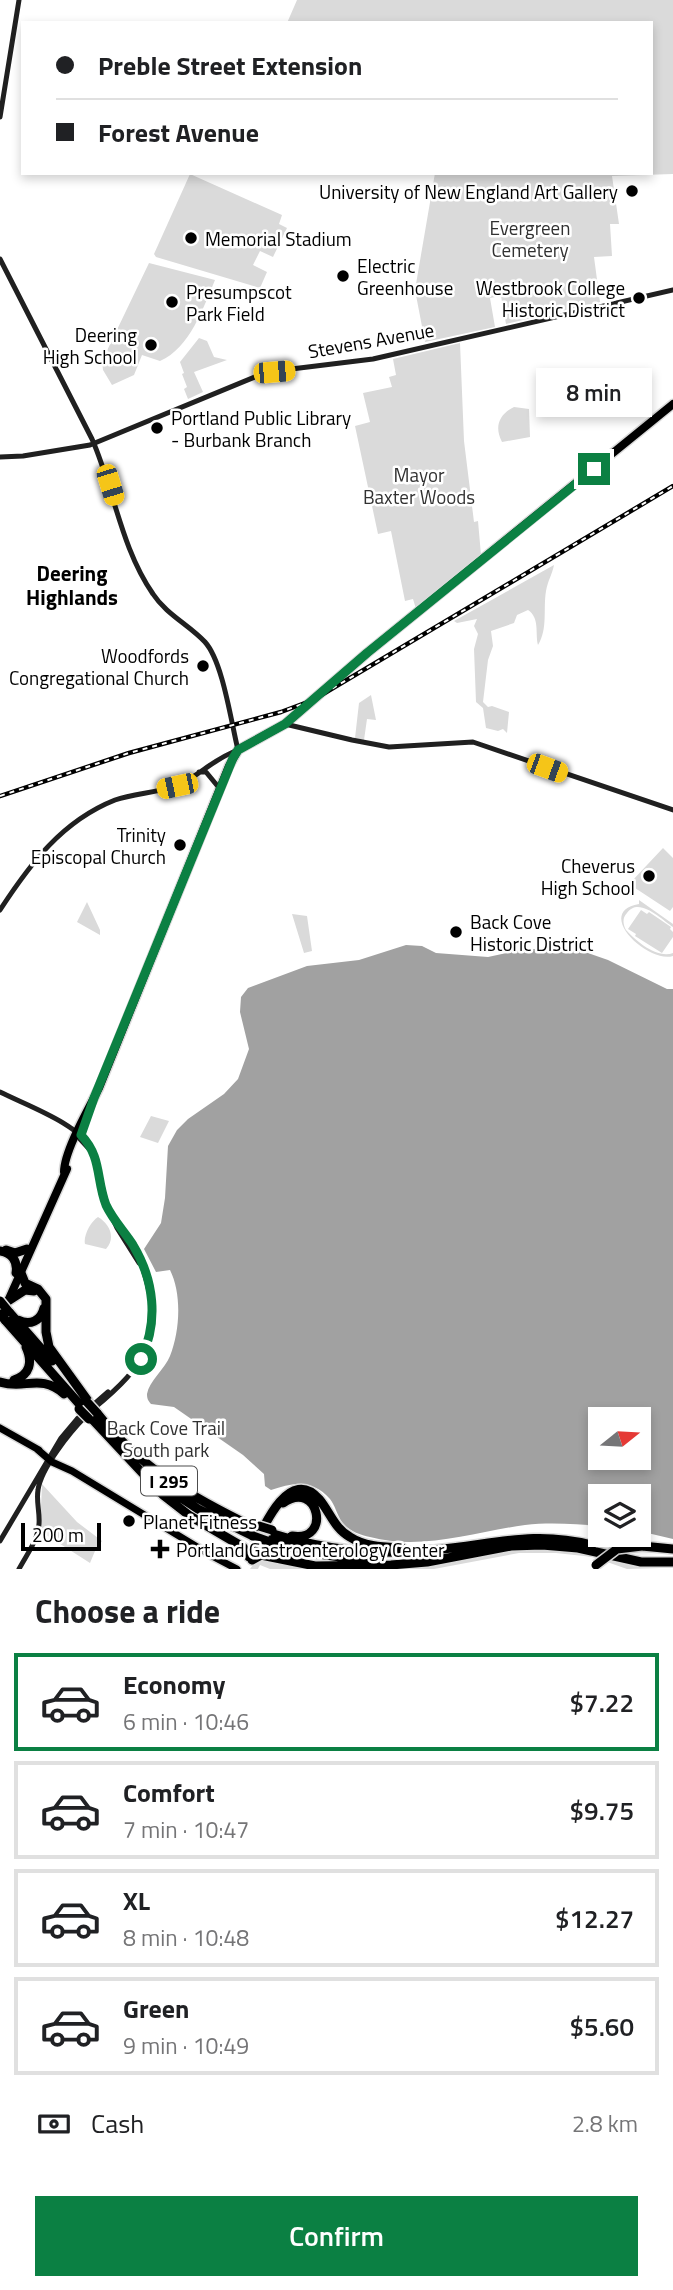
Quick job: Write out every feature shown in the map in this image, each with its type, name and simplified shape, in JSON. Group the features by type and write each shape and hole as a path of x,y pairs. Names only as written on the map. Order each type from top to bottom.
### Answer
{"highway":[{"path":"4,1301 52,1202 65,1164 80,1135 89,1103 94,1098 229,766 238,750 285,724 367,653 673,404"},
{"path":"4,1301 20,1292 31,1290 36,1292 44,1303 43,1314 39,1319 27,1322 5,1315 18,1273 27,1249 52,1202"},
{"path":"0,1250 15,1253 27,1249"},
{"path":"0,1250 15,1261 24,1283 38,1289 46,1299 49,1347 84,1405"},
{"name":"I 295","path":"4,1301 5,1315 22,1339 84,1405"},
{"name":"I 295","path":"5,1315 84,1405 109,1438 147,1475 198,1509 311,1553 355,1560 392,1561 445,1558 511,1546 542,1545 578,1548 641,1562 673,1564"},
{"path":"0,1380 16,1380 27,1372 30,1358 22,1339"},
{"path":"0,1380 9,1384 40,1382 53,1385 84,1405"},
{"name":"I 295","path":"92,1416 163,1477 204,1504 256,1530"},
{"path":"147,1475 163,1495 181,1510 240,1545 250,1558"},
{"path":"250,1558 279,1500 298,1491 315,1496 337,1527 354,1540 373,1545 432,1550"},
{"path":"250,1558 284,1502 300,1497 309,1500 315,1507 317,1523 307,1535 270,1535"},
{"name":"I 295","path":"270,1535 351,1551 391,1553 539,1537 575,1541 639,1556 673,1556"},
{"path":"594,1568 617,1549 642,1546 673,1549"},
{"path":"250,1558 261,1555 300,1564 331,1567 402,1565 445,1558"},
{"path":"664,1569 673,1564"}],"main road":[{"path":"0,117 19,0"},
{"path":"0,259 94,443 105,469 128,546 153,595 210,649 220,677 238,750 223,756 177,786 115,800 70,826 30,864 0,910"},
{"name":"Stevens Avenue","path":"0,457 94,443 267,372 373,359 673,290"},
{"path":"285,724 385,746 473,743 673,810"},
{"path":"196,773 206,772 221,790"},
{"path":"0,1092 80,1135 95,1156 104,1197 125,1242 142,1265 151,1295 151,1329 148,1344 137,1366 76,1426 50,1458 0,1541"},
{"path":"0,1427 219,1560 239,1569 250,1558"},
{"path":"19,1569 37,1534 38,1490 50,1458"},
{"path":"247,1569 250,1558"},
{"path":"219,1560 230,1569"}],"green space":[{"name":"Evergreen Cemetery","path":"297,0 673,0 673,174 653,175 653,21 288,21"},
{"path":"190,175 282,215 279,224 287,228 273,257 260,251 253,265 267,272 260,288 156,257 154,254"},
{"name":"Evergreen Cemetery","path":"435,175 642,175 612,176 619,224 610,224 612,256 594,257 600,302 506,324 501,296 490,298 495,327 425,342 415,290"},
{"name":"Deering High School","path":"149,263 215,280 200,315 180,347 160,361 142,355 134,375 112,385 103,370 102,361"},
{"path":"199,338 207,341 214,357 227,360 194,372 203,392 188,399 180,362"},
{"name":"Mayor Baxter Woods","path":"460,343 464,441 481,555 416,609 413,599 405,601 391,531 378,534 355,426 370,422 363,393 392,387 389,377 396,375 393,359"},
{"path":"514,407 529,409 530,437 502,442 498,431 499,422 505,413"},
{"path":"554,565 546,591 544,626 538,645 536,621 528,610 517,615 514,623 491,631 493,646 488,660 483,702 488,707 509,712 507,733 503,729 498,731 486,728 483,708 476,702 474,649 478,634 474,626 477,619 457,623 454,621"},
{"path":"371,695 376,720 367,719 364,740 355,738 359,703"},
{"path":"663,848 673,858 673,907 670,911 632,886 631,882"},
{"path":"639,900 673,924 673,927 650,911 638,907 632,908 624,917 626,930 647,948 660,953 673,953 673,956 651,952 629,936 623,926 621,917 626,909 639,904"},
{"path":"87,902 100,930 100,935 77,922"},
{"path":"641,910 647,914 649,912 671,927 673,937 662,953 628,929"},
{"path":"292,914 307,916 312,951 304,953"},
{"path":"151,1116 169,1121 158,1143 140,1137"},
{"path":"98,1217 106,1223 111,1236 106,1249 85,1244 88,1229"},
{"path":"42,1484 77,1522 102,1541 90,1563 40,1531"},
{"path":"538,1548 575,1552 637,1567 661,1568 627,1569 593,1557 519,1553 434,1569 321,1569"},
{"path":"258,1558 321,1569 270,1569 260,1565 258,1569 250,1569"}],"shaded area":[{"path":"406,945 422,946 436,953 488,957 525,949 562,949 585,952 608,960 667,989 673,989 673,1539 651,1534 651,1484 588,1484 588,1525 534,1524 448,1539 409,1542 366,1536 345,1525 330,1499 317,1488 295,1484 271,1490 265,1486 264,1474 243,1455 174,1407 151,1404 148,1400 148,1389 170,1356 178,1324 178,1301 170,1270 156,1272 144,1249 161,1223 168,1146 177,1130 188,1119 224,1094 238,1079 249,1049 240,1012 241,997 248,988 307,966 359,960"}],"railway":[{"path":"0,796 129,753 281,712 313,700 673,486"}],"place":[{"name":"University of New England Art Gallery","path":"632,191"},
{"name":"Memorial Stadium","path":"191,238"},
{"name":"Electric Greenhouse","path":"343,276"},
{"name":"Westbrook College Historic District","path":"639,298"},
{"name":"Presumpscot Park Field","path":"172,302"},
{"name":"Deering High School","path":"151,345"},
{"name":"Portland Public Library - Burbank Branch","path":"157,428"},
{"name":"Woodfords Congregational Church","path":"203,666"},
{"name":"Trinity Episcopal Church","path":"180,845"},
{"name":"Cheverus High School","path":"649,876"},
{"name":"Back Cove Historic District","path":"456,932"},
{"name":"Planet Fitness","path":"129,1521"},
{"name":"Portland Gastroenterology Center","path":"160,1549"}],"district":[{"name":"Deering Highlands","path":"72,585"}],"route":[{"path":"141,1359 148,1344 152,1321 153,1305 149,1283 132,1244 114,1221 107,1206 94,1152 81,1135 233,758 238,750 285,724 367,653 594,469"}],"park label":[{"name":"Back Cove Trail South park","path":"166,1438"}]}
